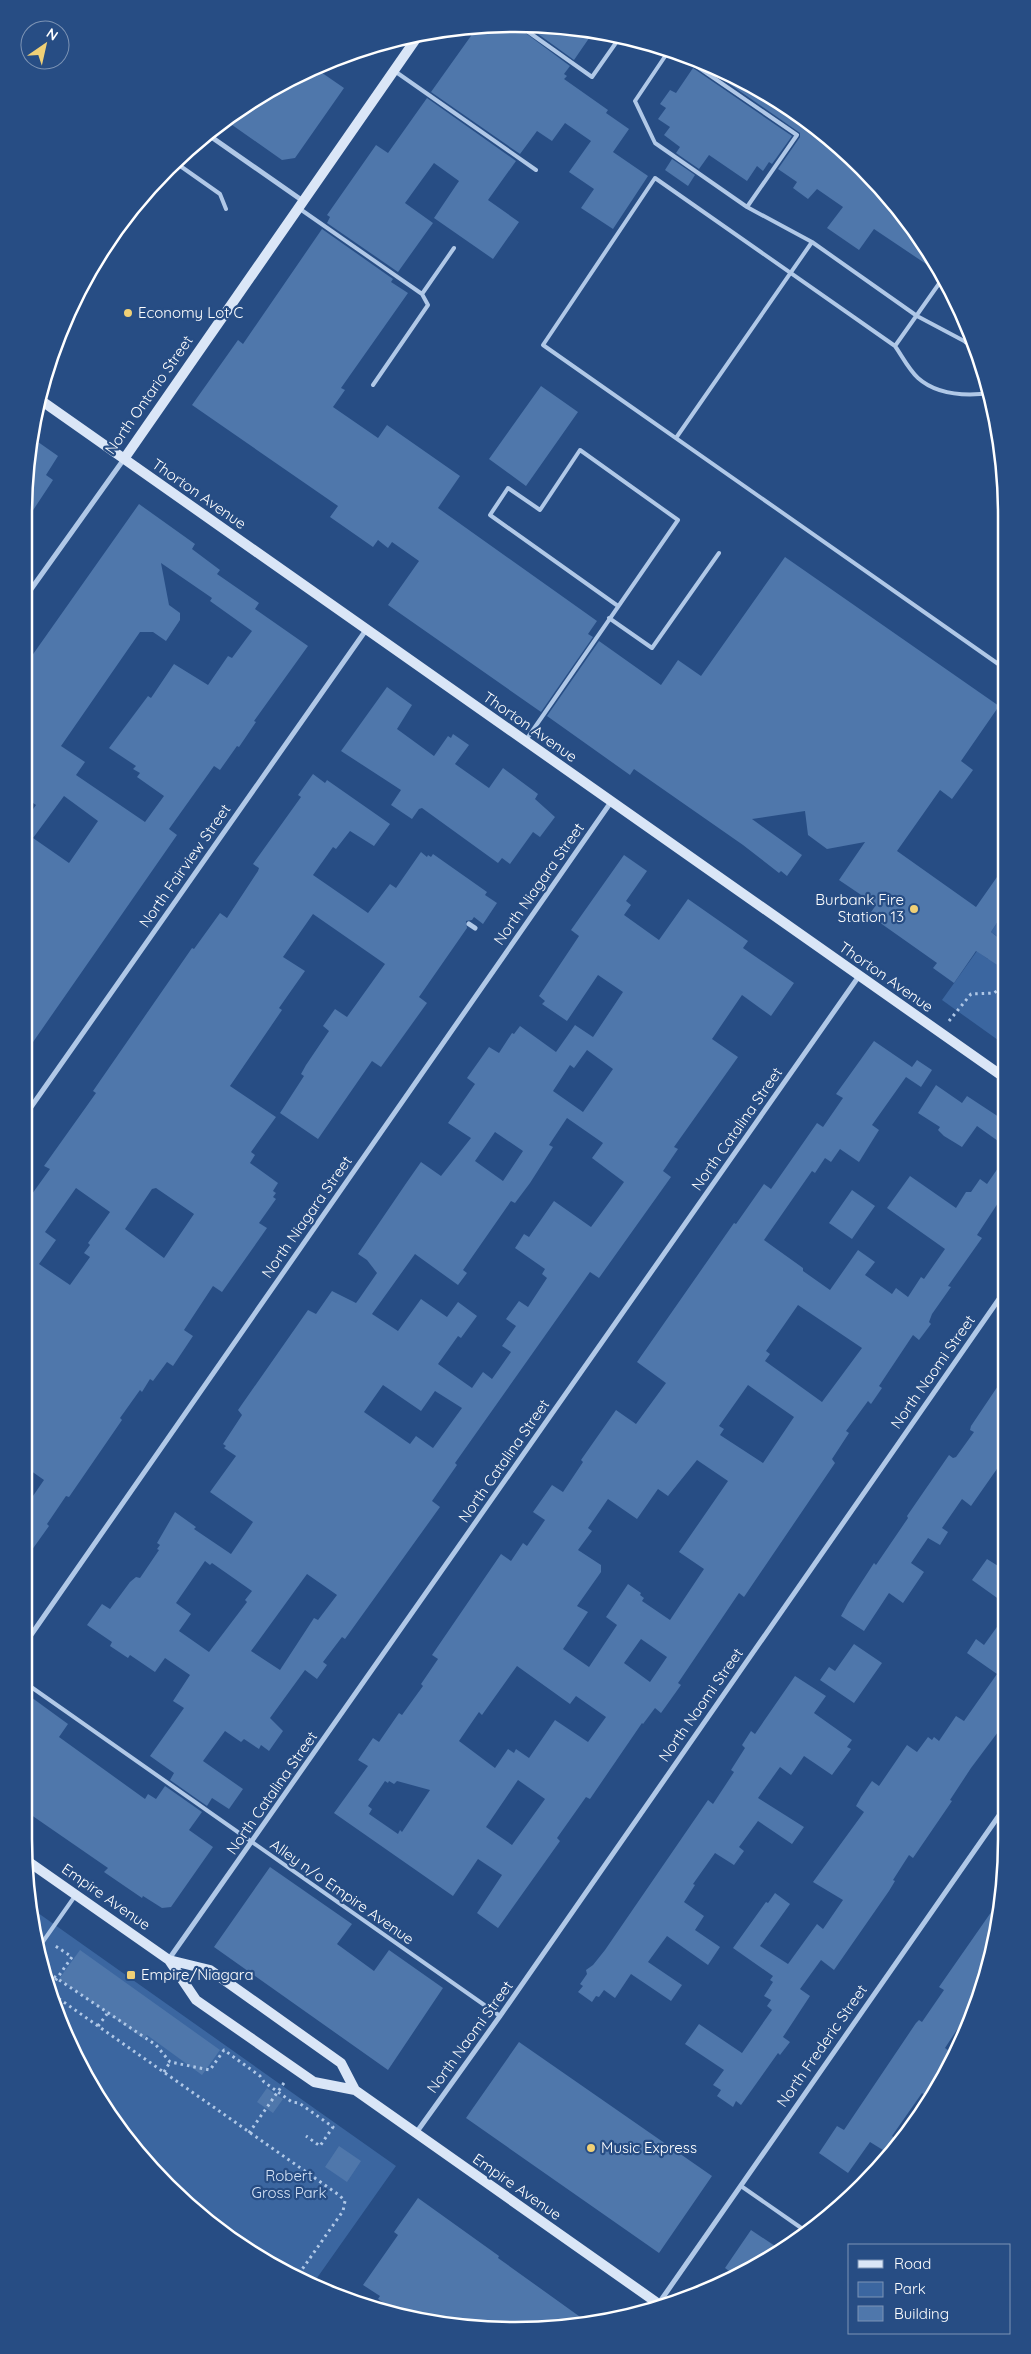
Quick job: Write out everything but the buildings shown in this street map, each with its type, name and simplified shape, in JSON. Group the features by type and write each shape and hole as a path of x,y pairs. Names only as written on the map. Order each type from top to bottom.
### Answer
{"street":[{"name":"North Ontario Street","path":"32,588 412,44"},
{"path":"213,139 300,204"},
{"name":"Thorton Avenue","path":"46,404 524,742 998,1073"},
{"name":"North Fairview Street","path":"32,1106 366,630"},
{"name":"North Niagara Street","path":"32,1634 611,802"},
{"path":"469,924 475,928"},
{"name":"North Catalina Street","path":"169,1960 859,976"},
{"name":"North Naomi Street","path":"416,2133 500,2016 998,1300"},
{"name":"North Frederic Street","path":"666,2297 741,2186 998,1817"},
{"name":"Empire Avenue","path":"34,1865 169,1960 196,2000 314,2082 355,2090 655,2301"},
{"name":"Empire Avenue","path":"169,1960 210,1970 341,2063 355,2090"}],"lane":[{"path":"530,33 592,77 616,43"},
{"path":"667,57 635,101 655,143 747,207 812,242 917,316 966,342"},
{"path":"394,70 536,170"},
{"path":"703,70 797,135 747,207"},
{"path":"181,167 220,194 226,209"},
{"path":"983,394 968,396 942,391 918,378 895,346 655,178 543,345 998,664"},
{"path":"300,204 422,294 428,305 372,385"},
{"path":"676,438 812,242"},
{"path":"422,294 454,248"},
{"path":"895,346 939,284"},
{"path":"524,742 678,520 580,450 540,510 508,488 490,515 618,606"},
{"path":"609,618 652,648 719,553"},
{"name":"Alley n/o Empire Avenue","path":"32,1688 500,2016"},
{"path":"45,1939 76,1895"},
{"path":"741,2186 801,2228"}],"path":[{"path":"941,1033 970,994 994,993 998,990"},
{"path":"45,1939 72,1957 54,1982"},
{"path":"53,1976 156,2045 170,2062 210,2070 224,2050 292,2102 299,2103 333,2127 320,2146 306,2136"},
{"path":"60,1999 339,2195 344,2201 343,2211 301,2271"},
{"path":"98,2026 107,2014"},
{"path":"164,2072 170,2062"},
{"path":"249,2133 294,2068"}],"green space":[{"path":"998,921 998,937 991,932"},
{"path":"998,945 998,1040 942,1000 977,951 988,959"},
{"name":"Robert Gross Park","path":"39,1914 396,2166 317,2279 274,2257 221,2222 197,2202 152,2157 132,2133 97,2080 82,2052 58,1994 49,1964"}],"place":[{"name":"Economy Lot C","path":"128,313"},
{"name":"Burbank Fire Station 13","path":"914,909"},
{"name":"Empire/Niagara","path":"131,1975"},
{"name":"Music Express","path":"591,2148"}]}
